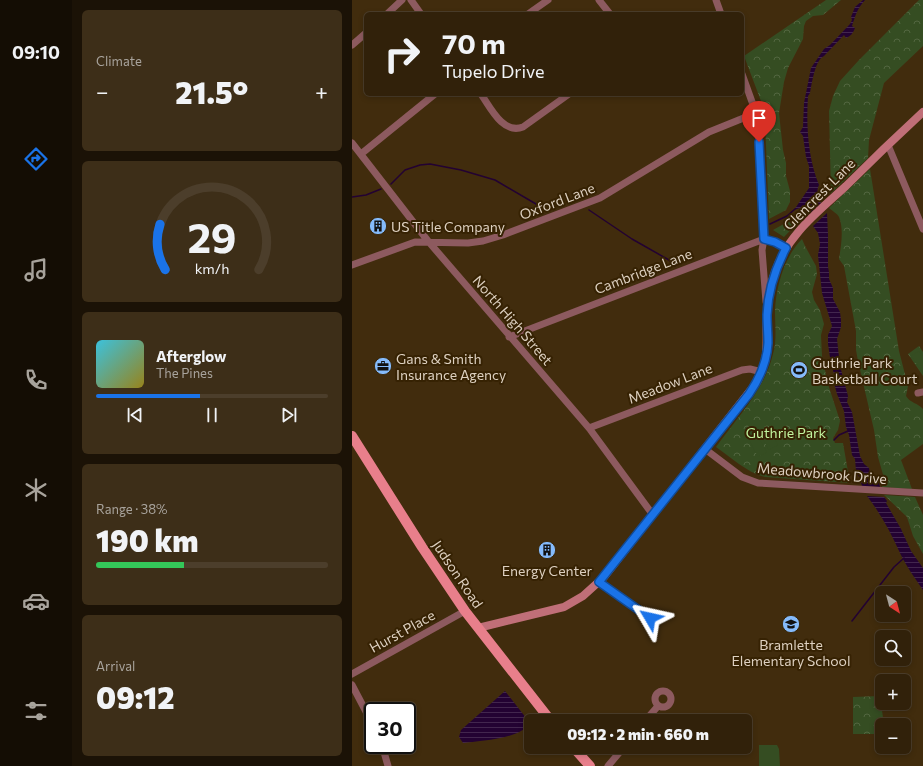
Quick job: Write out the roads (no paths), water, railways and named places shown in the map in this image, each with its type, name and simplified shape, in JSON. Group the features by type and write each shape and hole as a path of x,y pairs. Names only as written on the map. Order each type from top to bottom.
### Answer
{"main road":[{"name":"Judson Road","path":"352,436 422,547 465,611 546,714"},
{"path":"579,754 590,766"}],"street":[{"path":"389,12 402,0"},
{"path":"410,0 419,12"},
{"path":"531,12 548,0"},
{"path":"599,0 608,12"},
{"path":"716,0 720,12"},
{"path":"352,45 364,35"},
{"path":"744,80 756,113 759,142 764,239 762,250 767,315"},
{"path":"361,154 432,96"},
{"path":"482,96 502,123 513,129 522,127 566,96"},
{"name":"Glencrest Lane","path":"478,628 564,607 583,596 599,582 749,394 762,372 767,353 767,315 773,279 777,266 788,244 803,226 923,112"},
{"name":"Oxford Lane","path":"352,265 415,242 428,241 468,243 497,238 596,200 709,132 756,113"},
{"name":"North High Street","path":"352,143 428,241 589,428 653,515"},
{"path":"888,145 923,229"},
{"path":"764,239 775,242 786,248"},
{"name":"Cambridge Lane","path":"510,337 764,239"},
{"name":"Meadow Lane","path":"589,428 742,370 750,369 762,372"},
{"name":"Meadowbrook Drive","path":"705,449 742,477 758,484 923,493"},
{"path":"599,582 650,618 659,619"},
{"name":"Hurst Place","path":"352,674 465,611"},
{"path":"352,685 364,708"},
{"path":"651,714 658,706"},
{"path":"385,754 388,766"},
{"path":"608,766 618,754"}],"waterway":[{"path":"391,184 405,170 420,165 430,164 461,170 495,180 536,204 542,213"},
{"path":"352,197 366,195 381,189"},
{"path":"770,224 787,216 795,209"},
{"path":"589,210 632,239 669,260 675,266"},
{"path":"834,440 839,435 848,431"},
{"path":"852,621 894,567 904,558"}],"place":[{"name":"US Title Company","path":"378,226"},
{"name":"Gans & Smith Insurance Agency","path":"383,366"},
{"name":"Guthrie Park Basketball Court","path":"799,370"},
{"name":"Energy Center","path":"547,550"},
{"name":"Bramlette Elementary School","path":"791,624"}],"park label":[{"name":"Guthrie Park","path":"786,432"}]}
